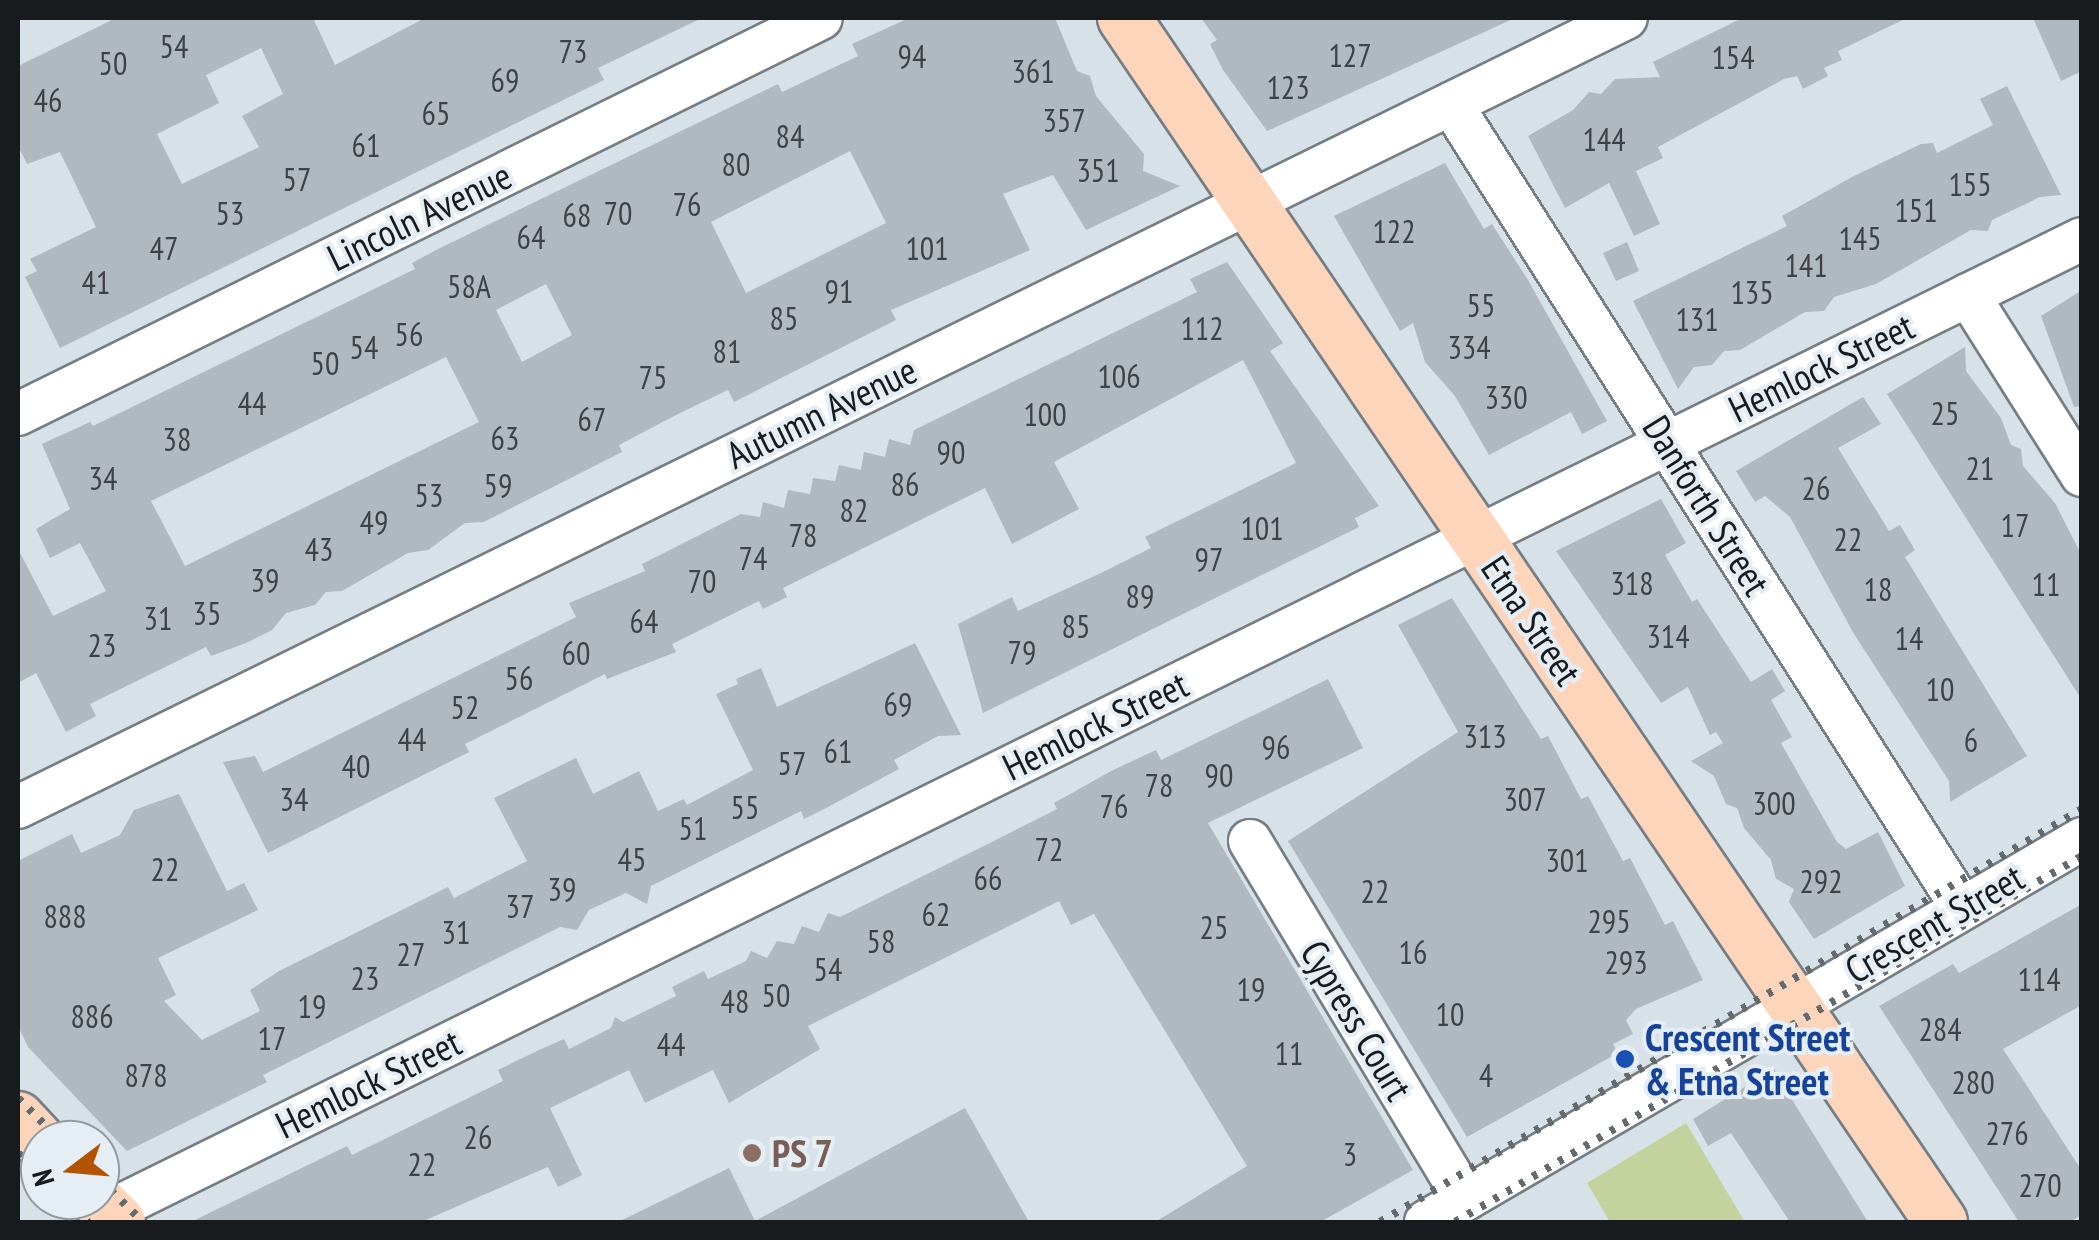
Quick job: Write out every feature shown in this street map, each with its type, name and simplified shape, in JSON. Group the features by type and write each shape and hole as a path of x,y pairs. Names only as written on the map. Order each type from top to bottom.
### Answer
{"main road":[{"name":"Etna Street","path":"1124,18 1941,1222"}],"street":[{"name":"Lincoln Avenue","path":"18,414 822,18"},
{"name":"Autumn Avenue","path":"18,806 1626,18"},
{"name":"Danforth Street","path":"1451,104 1962,906"},
{"name":"Hemlock Street","path":"120,1205 2082,239"},
{"path":"1968,295 2082,475"},
{"name":"Crescent Street","path":"1426,1222 1792,1004 2082,839"},
{"name":"Cypress Court","path":"1250,841 1465,1198"}],"green space":[{"path":"1686,1123 1745,1222 1610,1222 1587,1183"}],"building":[{"path":"116,18 313,18 335,65 425,18 702,18 598,68 604,80 60,348 25,277 37,271 30,259 96,227 60,152 27,164 18,146 18,66","holes":["261,48 283,94 242,116 259,147 182,184 157,134 219,103 206,75"]},
{"path":"909,18 1055,18 1077,71 1090,76 1096,96 1144,154 1143,171 1180,186 1086,230 1053,175 1003,194 1030,250 891,310 896,320 734,402 728,390 680,413 619,445 622,452 484,522 465,523 428,550 408,553 342,591 326,592 315,605 286,613 272,630 246,643 211,656 206,647 90,704 96,716 66,732 36,673 18,683 18,549 53,616 106,591 80,543 50,558 36,529 70,509 42,444 90,422 93,426 415,269 412,263 436,250 778,84 782,92 858,56 852,44","holes":["850,151 886,223 746,293 711,222","546,284 572,335 522,362 496,310","446,357 479,422 185,566 151,501"]},
{"path":"1201,18 1515,18 1267,131 1223,70 1210,44 1217,40"},
{"path":"1742,18 1907,18 1838,51 1842,60 1824,68 1828,76 1803,89 1797,76 1784,79 1658,147 1663,158 1636,171 1660,224 1634,236 1609,183 1565,208 1528,136 1573,110 1589,92 1601,94 1615,79 1660,77 1653,62"},
{"path":"2033,18 2082,18 2082,71 2061,81"},
{"path":"2007,86 2061,195 2040,197 1992,220 1988,231 1971,230 1876,284 1834,297 1824,311 1805,312 1740,350 1724,351 1712,365 1694,367 1678,389 1633,301 1787,226 1782,216 1852,177 1921,144 1933,143 1937,153 1993,125 1980,99"},
{"path":"1445,163 1484,229 1492,224 1528,280 1607,421 1582,434 1571,412 1489,455 1455,396 1425,362 1413,323 1400,331 1334,216"},
{"path":"1627,242 1639,271 1616,281 1603,253"},
{"path":"1227,262 1283,343 1270,351 1379,506 1355,518 1359,527 983,713 958,624 1012,597 1018,611 1101,573 1151,548 1145,537 1296,463 1243,360 1054,462 1079,509 1012,544 985,488 783,588 787,597 763,609 759,601 672,644 676,652 607,679 605,674 465,744 469,752 268,853 223,762 255,756 263,772 576,617 569,603 645,571 642,564 741,514 760,517 763,502 784,508 788,490 810,494 813,478 835,481 839,465 861,470 864,452 885,457 889,439 910,445 914,430 1197,292 1190,279"},
{"path":"2082,290 2082,406 2074,407 2041,316"},
{"path":"1965,347 1966,371 2001,418 2011,445 2021,449 2023,466 2055,503 2082,556 2082,700 1887,394"},
{"path":"1863,397 1881,424 1838,448 1889,531 1900,525 1915,550 1905,557 2027,756 1950,802 1949,781 1854,634 1790,517 1765,496 1755,502 1736,471"},
{"path":"1661,499 1686,543 1665,555 1692,602 1697,599 1751,682 1772,669 1785,691 1771,700 1792,737 1781,743 1837,842 1846,849 1878,832 1905,886 1814,939 1789,902 1794,889 1776,879 1771,860 1744,828 1737,808 1726,804 1714,776 1691,761 1723,743 1716,732 1710,735 1688,687 1661,703 1556,551"},
{"path":"1452,598 1541,739 1548,736 1581,799 1588,796 1623,861 1630,858 1665,925 1673,921 1703,980 1636,1009 1626,1020 1633,1034 1613,1044 1618,1053 1467,1137 1288,841 1458,732 1398,625"},
{"path":"915,643 961,735 938,736 894,760 899,769 828,807 804,819 801,811 651,886 647,904 626,893 589,910 577,930 560,927 263,1075 267,1082 127,1151 120,1144 120,1120 97,1120 28,1047 18,1026 18,861 72,834 81,853 120,835 134,810 179,794 227,891 244,883 258,910 158,958 176,995 164,1001 202,1040 260,1011 250,990 279,971 448,887 454,898 527,861 494,798 576,758 593,794 639,771 658,811 684,799 687,805 753,770 716,694 761,668 777,707"},
{"path":"1328,679 1363,748 1208,823 1413,1170 1320,1222 1155,1222 1247,1166 1094,914 1071,925 1059,901 808,1026 820,1049 729,1103 713,1070 645,1103 629,1070 550,1108 582,1175 558,1187 548,1167 421,1222 191,1222 347,1146 352,1155 503,1081 498,1070 539,1050 564,1039 569,1049 611,1028 615,1017 623,1022 676,996 672,987 704,971 708,979 746,961 751,951 767,958 777,941 794,944 802,926 819,932 828,913 840,917 988,844 1057,809 1054,803 1113,770 1156,750 1161,760"},
{"path":"2082,904 2082,1005 2003,1049 2082,1171 2082,1215 2069,1222 2019,1222 1879,1006 1953,964 1959,973"},
{"path":"1774,1069 1868,1222 1790,1222 1731,1133 1708,1146 1693,1119"},
{"path":"965,1108 1029,1222 618,1222 729,1168 755,1221"}],"railway":[{"path":"1380,1222 2082,809"},
{"path":"1455,1222 2082,856"},
{"path":"18,1098 40,1120"},
{"path":"120,1200 143,1222"}],"place":[{"name":"Crescent Street & Etna Street","path":"1625,1059"},
{"name":"PS 7","path":"752,1153"}]}
